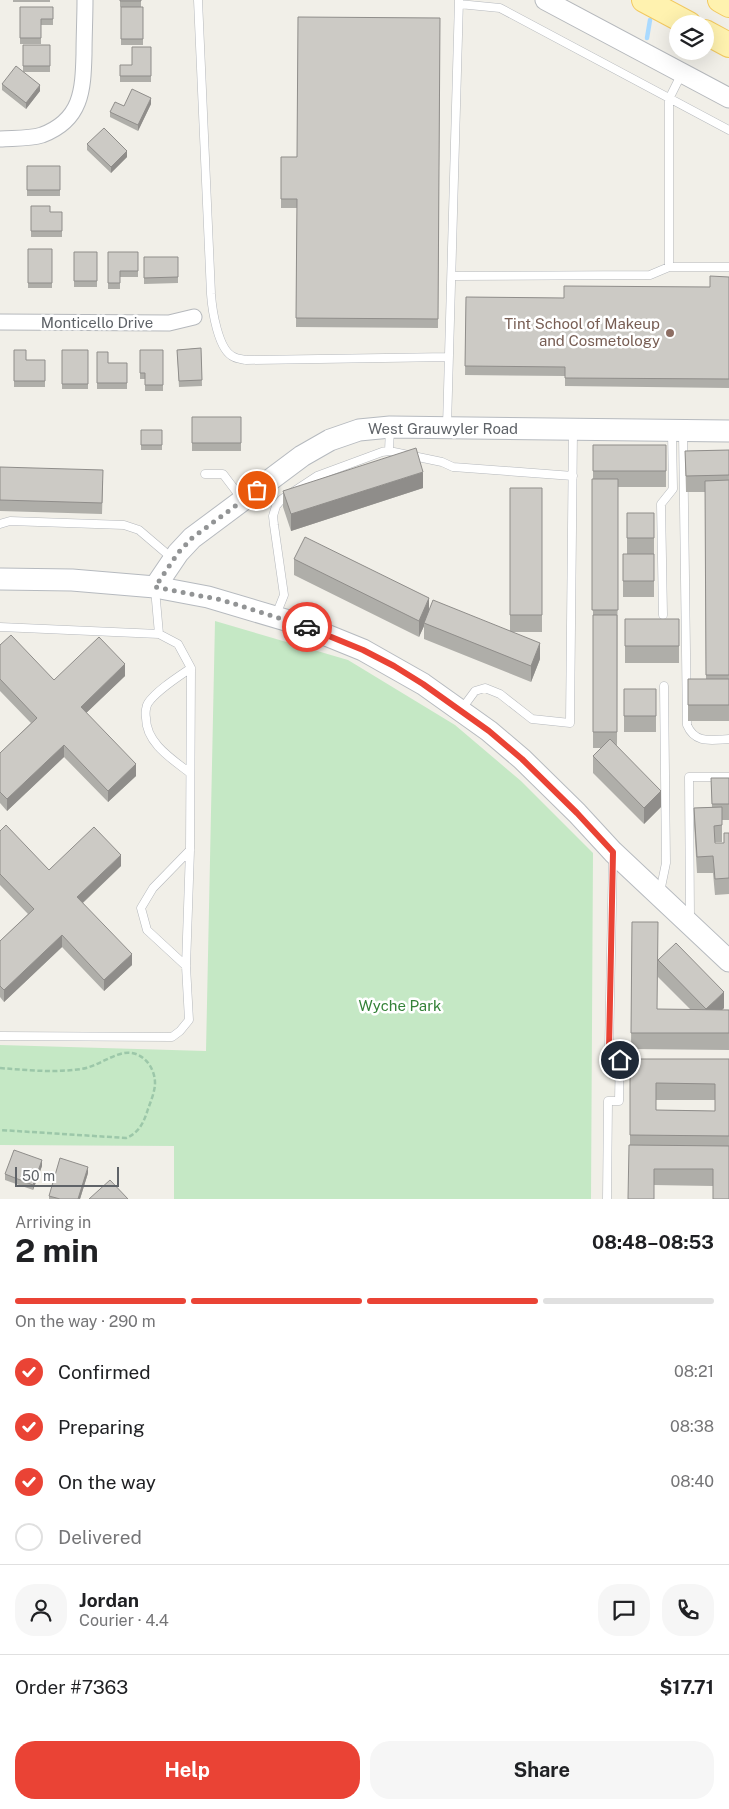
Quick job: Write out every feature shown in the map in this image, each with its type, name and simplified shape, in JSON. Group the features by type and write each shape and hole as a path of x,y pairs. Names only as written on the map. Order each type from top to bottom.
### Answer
{"main road":[{"path":"644,0 672,15"},
{"path":"720,0 729,5"},
{"path":"714,37 729,45"},
{"name":"West Grauwyler Road","path":"155,587 173,559 192,538 302,456 330,440 359,430 390,427 729,431"},
{"path":"0,579 72,580 155,587 222,600 276,616 363,650 423,684 489,731 522,759 577,813 613,852 729,961"}],"street":[{"path":"0,138 21,138 41,135 56,128 72,113 83,87 85,0"},
{"path":"545,0 729,98"},
{"name":"Monticello Drive","path":"0,322 169,323 194,317"}],"lane":[{"path":"198,0 212,309 224,348 232,357 246,360 449,357"},
{"path":"447,428 459,2 500,8 729,130"},
{"path":"669,266 669,99 682,73"},
{"path":"452,276 650,275 669,266 729,267"},
{"path":"389,451 390,427"},
{"path":"460,711 475,691 485,688 500,694 532,719 570,723 573,429"},
{"path":"677,430 683,461 687,725 694,736 702,740 729,739"},
{"path":"663,614 662,504 673,489 677,430"},
{"path":"276,616 284,594 273,516 276,506 282,499 317,476 389,451 442,462 453,467 573,476"},
{"path":"683,461 692,460"},
{"path":"205,474 222,474 243,500"},
{"path":"0,524 10,521 124,525 139,530 173,559"},
{"path":"155,587 159,634"},
{"path":"0,627 159,634 178,644 191,668 190,850 186,966 188,1020 180,1031 172,1037 0,1036"},
{"path":"190,773 164,753 152,738 146,727 145,715 148,703 165,686 191,668"},
{"path":"660,896 666,863 664,686"},
{"path":"690,924 690,778 729,777"},
{"path":"186,966 146,930 141,908 153,888 190,850"},
{"path":"607,1199 608,1101 619,1101 620,1060 620,1049 609,1049 613,852"},
{"path":"620,1060 630,1060"}],"path":[{"path":"0,1068 38,1071 82,1069 123,1053 133,1053 143,1058 152,1067 156,1085 146,1116 139,1129 134,1135 126,1138 0,1130"}],"green space":[{"name":"Wyche Park","path":"215,621 348,660 455,725 521,781 593,853 591,1199 174,1199 174,1146 0,1145 0,1045 206,1051"}],"building":[{"path":"141,0 141,1 120,1"},
{"path":"20,7 53,7 53,19 41,19 41,38 20,38"},
{"path":"121,7 143,7 143,39 121,39"},
{"path":"298,17 440,18 438,319 296,318 297,199 281,199 281,157 297,157"},
{"path":"23,45 50,45 50,66 23,66"},
{"path":"132,47 151,47 151,76 120,76 120,65 132,65"},
{"path":"16,66 40,85 26,103 2,84"},
{"path":"132,89 151,98 138,125 110,112 115,102 124,106"},
{"path":"104,128 127,151 111,167 87,144"},
{"path":"27,166 60,166 60,190 27,190"},
{"path":"31,206 50,206 50,212 62,212 62,231 31,231"},
{"path":"28,249 52,249 52,283 28,283"},
{"path":"74,252 97,252 97,281 74,281"},
{"path":"108,252 138,252 138,271 120,271 120,283 108,283"},
{"path":"144,257 178,257 178,277 144,278"},
{"path":"710,276 729,277 729,379 565,378 565,367 465,366 466,297 564,298 564,286 710,287"},
{"path":"201,348 202,380 179,381 177,350"},
{"path":"14,350 26,350 26,360 45,360 45,381 14,381"},
{"path":"62,350 88,350 88,384 62,384"},
{"path":"140,350 163,350 163,385 145,385 145,373 140,373"},
{"path":"97,352 108,352 108,363 127,363 127,383 97,383"},
{"path":"192,417 241,417 241,443 192,443"},
{"path":"141,430 162,430 162,445 141,445"},
{"path":"593,445 666,445 666,471 593,471"},
{"path":"416,448 423,472 291,514 283,491"},
{"path":"729,450 729,475 686,476 685,451"},
{"path":"0,467 103,470 102,503 0,500"},
{"path":"592,479 618,479 618,610 592,610"},
{"path":"729,480 729,675 706,675 705,481"},
{"path":"510,488 542,488 542,615 510,615"},
{"path":"627,513 654,513 654,538 627,538"},
{"path":"305,537 429,598 419,621 294,559"},
{"path":"623,554 654,554 654,581 623,581"},
{"path":"433,600 540,643 531,666 424,623"},
{"path":"593,615 617,615 617,732 593,732"},
{"path":"625,619 679,619 679,646 625,646"},
{"path":"11,635 54,680 99,637 125,664 81,707 136,764 108,791 64,745 7,799 0,792 0,753 37,718 0,679 0,645"},
{"path":"688,679 729,679 729,705 688,705"},
{"path":"624,689 656,689 656,716 624,716"},
{"path":"610,739 661,791 644,808 593,756"},
{"path":"711,778 729,778 729,804 712,804"},
{"path":"722,807 722,825 714,826 715,843 724,843 724,833 729,833 729,878 715,879 713,856 697,857 694,808"},
{"path":"6,825 49,870 94,827 121,855 77,897 132,954 104,980 62,935 4,990 0,986 0,941 34,909 0,874 0,831"},
{"path":"632,922 658,922 657,1009 729,1010 729,1033 631,1033"},
{"path":"676,943 724,992 706,1009 658,960"},
{"path":"630,1059 729,1059 729,1136 630,1135","holes":["656,1083 715,1084 715,1111 656,1110"]},
{"path":"629,1145 729,1146 729,1199 713,1199 713,1169 654,1169 654,1199 628,1199"},
{"path":"14,1150 42,1160 33,1185 5,1174"},
{"path":"60,1158 88,1167 78,1199 60,1199 49,1196"},
{"path":"110,1180 128,1199 89,1199"}],"waterway":[{"path":"647,38 650,20"}],"way so far":[{"path":"257,490 192,538 167,566 155,587 222,600 307,627"}],"place":[{"name":"Tint School of Makeup and Cosmetology","path":"670,333"}],"route":[{"path":"307,627 363,650 394,666 423,684 489,731 522,759 577,813 613,852 609,1049 620,1049 620,1060"}]}
